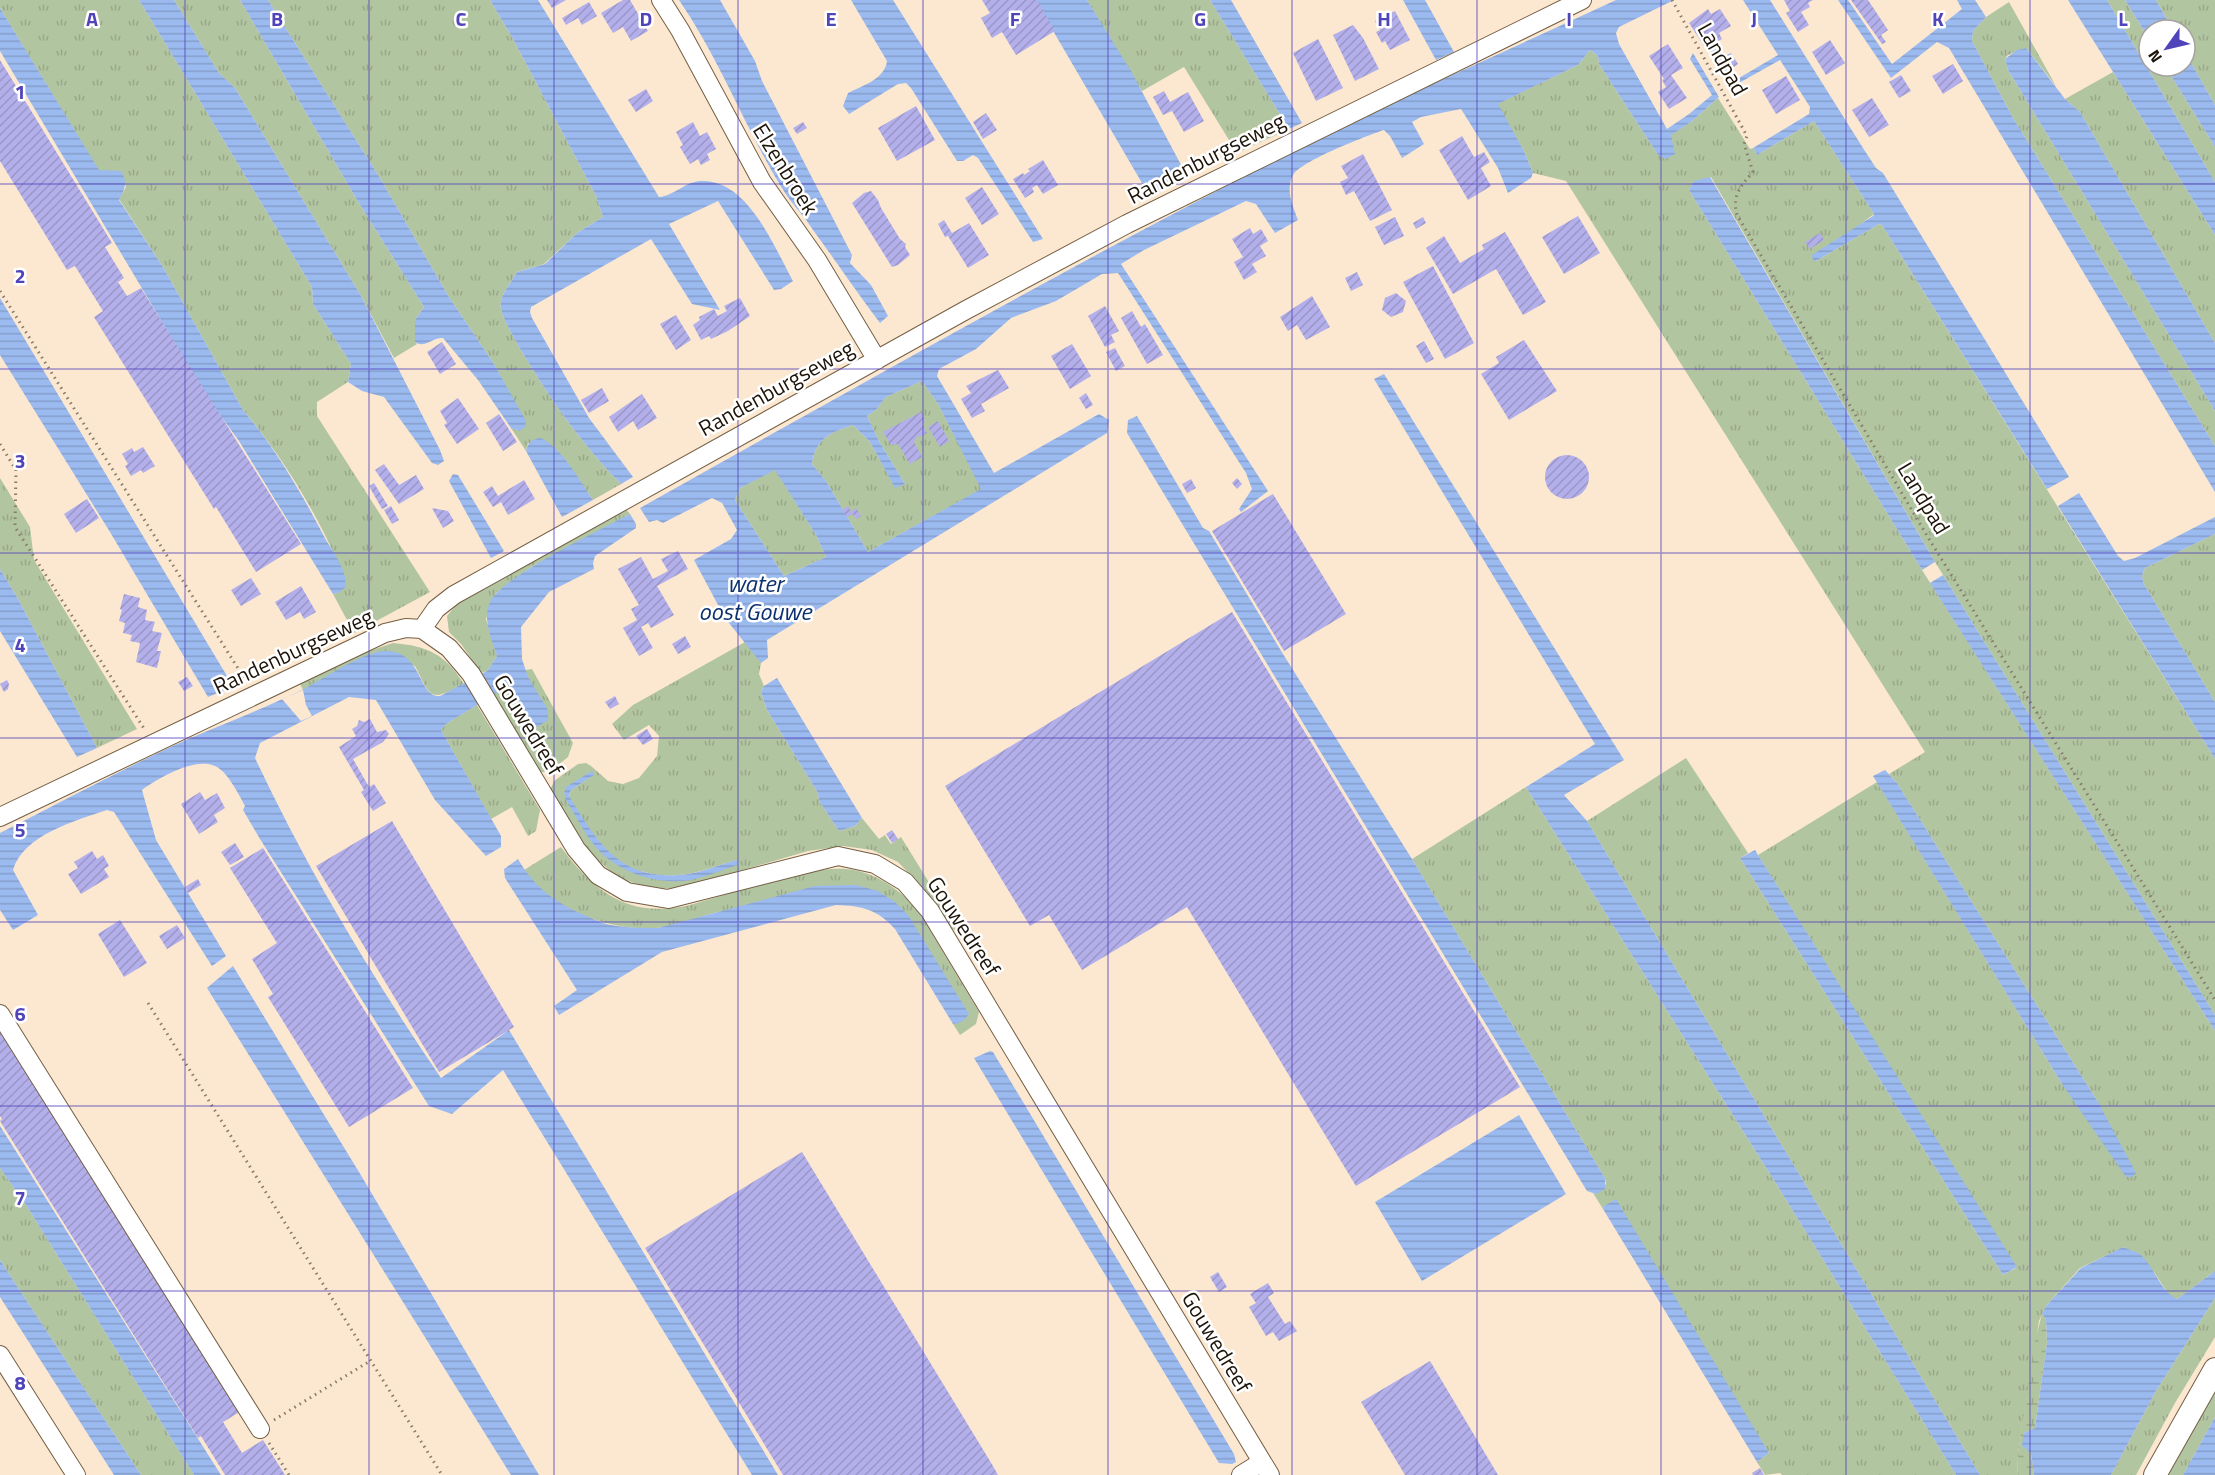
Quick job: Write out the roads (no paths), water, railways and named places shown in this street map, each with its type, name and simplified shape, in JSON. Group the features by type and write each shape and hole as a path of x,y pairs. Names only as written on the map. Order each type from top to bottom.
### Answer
{"main road":[{"path":"2155,1475 2215,1369"}],"street":[{"name":"Elzenbroek","path":"661,0 680,30 762,182 817,260 877,360"},
{"name":"Randenburgseweg","path":"0,817 385,633 406,628 422,629 436,609 454,595 1127,224 1582,0"},
{"name":"Gouwedreef","path":"422,629 449,648 471,674 576,849 598,875 627,892 668,899 838,856 874,864 905,882 930,912 1266,1469"},
{"path":"0,1014 260,1429"},
{"path":"0,1355 76,1475"},
{"path":"1241,1475 1266,1469"}],"water":[{"path":"139,0 174,0 219,73 235,88 360,294 440,450 444,461 438,465 432,463 384,397 362,391 348,382 351,364 313,304 312,287"},
{"path":"240,0 268,0 380,178 449,297 494,364 526,421 525,427 519,431 511,428 478,380 443,338 425,344 415,342 415,320 424,307 357,200"},
{"path":"490,0 538,0 659,197 690,183 701,181 718,183 733,191 746,203 768,234 793,281 781,289 774,290 718,201 669,224 720,310 692,304 651,239 531,307 532,318 589,418 633,477 621,484 592,453 553,401 506,324 501,309 503,295 517,272 545,264 577,233 603,217 596,196"},
{"path":"679,0 720,0 755,61 762,81 852,255 850,263 871,285 888,316 880,323 785,193 708,47"},
{"path":"851,0 893,0 1043,239 1033,242 978,158 973,155 963,161 957,161 906,83 898,84 849,114 843,106 848,93 866,85 882,73 887,61"},
{"path":"1035,0 1087,0 1131,71 1187,176 1149,195"},
{"path":"1210,0 1231,0 1302,123 1289,129"},
{"path":"1403,0 1425,0 1454,52 1436,60"},
{"name":"water oost Gouwe","path":"1616,0 1674,0 1619,27 1616,33 1619,44 1667,129 1712,95 1690,59 1693,53 1719,97 1691,122 1671,135 1675,154 1666,159 1658,155 1599,64 1598,56 1590,50 1578,65 1498,104 1524,151 1533,173 1531,178 1508,193 1498,168 1461,109 1421,117 1412,122 1424,144 1402,158 1390,136 1384,130 1335,150 1298,169 1293,175 1290,186 1298,220 1275,233 1256,204 1246,201 1144,250 1121,264 1268,491 1241,512 1239,509 1252,489 1246,473 1118,273 1102,274 1056,301 1011,318 976,349 939,369 937,376 994,473 1099,414 1109,420 1107,433 767,640 768,658 761,663 725,618 694,560 731,539 737,530 722,503 712,498 663,523 657,520 649,522 640,508 978,319 1234,182 1357,120","holes":["922,381 938,404 981,489 868,552 826,481 812,464 814,455 825,438 853,425 870,442 895,488 905,484 867,416 876,410 886,397","775,470 816,535 826,557 784,576 735,500 740,488"]},
{"path":"1743,0 1770,0 1876,168 1883,173 2069,477 2047,489 1882,225 1879,224 1813,261 1812,255 1874,214 1814,121 1757,155 1753,148 1809,114 1810,107 1780,60 1730,88 1710,50 1715,47 1734,81 1778,55"},
{"path":"1838,0 1848,0 1892,64 1962,9 1957,0 1975,0 1986,17 1973,31 1972,41 2013,118 2215,446 2215,492 1949,48 1937,42 1891,78"},
{"path":"2068,0 2107,0 2137,51 2137,78 2153,78 2215,182 2215,235"},
{"path":"2125,0 2156,0 2166,18 2137,18"},
{"path":"0,8 99,170 121,171 125,186 119,200 163,267 243,410 288,473 339,562 346,587 338,593 333,594 239,441 207,397 0,51"},
{"path":"2026,48 2065,99 2080,112 2215,343 2215,411 2008,70 2005,59 2017,50"},
{"path":"2197,73 2215,105 2215,147 2172,78 2197,78"},
{"path":"1710,177 1935,562 1922,570 1689,190 1694,181"},
{"path":"0,298 232,687 208,697 110,532 0,355"},
{"path":"1384,374 1624,760 1564,795 1587,821 1980,1475 1956,1475 1775,1182 1526,787 1595,744 1374,379"},
{"path":"1137,416 1203,528 1209,531 1283,654 1412,859 1605,1178 1605,1189 1596,1194 1587,1191 1127,433 1128,420"},
{"path":"541,438 563,457 593,500 562,517 526,451 531,442"},
{"path":"453,474 458,475 504,551 491,558 449,481"},
{"path":"2079,493 2118,556 2124,561 2135,558 2215,517 2215,534 2145,568 2142,576 2144,584 2215,702 2215,759 2058,506"},
{"path":"630,514 636,528 595,556 594,569 549,592 521,627 522,659 528,677 548,710 548,720 537,727 511,694 500,691 446,724 441,730 501,836 501,847 486,856 435,800 376,700 349,697 260,743 255,758 296,841 342,922 390,1001 441,1078 509,1030 778,1475 752,1475 503,1070 452,1114 429,1106 260,839 243,810 245,806 231,781 221,770 213,765 192,765 159,779 142,790 156,840 226,956 212,966 114,812 107,810 52,831 27,847 19,858 13,870 38,915 13,930 0,910 0,833 166,749 287,697 367,655 386,651 398,653 407,658 427,690 433,695 440,696 487,671 497,656 487,616 490,602 498,592 554,554"},
{"path":"0,569 97,748 77,757 0,631"},
{"path":"1943,575 2215,1015 2215,1031 1930,583"},
{"path":"777,678 862,818 855,826 839,831 819,801 818,793 767,710 761,692 764,686"},
{"path":"1885,770 1897,783 2098,1102 2136,1173 2132,1177 2126,1177 2062,1084 1873,776"},
{"path":"592,771 594,775 571,790 569,796 600,842 625,864 640,871 658,875 686,874 737,860 738,865 694,879 668,881 632,873 611,861 589,839 564,793 566,787"},
{"path":"1755,850 2017,1267 2003,1275 1740,858"},
{"path":"518,859 532,879 558,901 603,923 629,927 658,928 815,886 856,885 878,891 895,902 908,915 969,1014 962,1021 953,1024 895,929 882,917 854,906 836,905 662,952 559,1015 554,1006 577,990 505,878 504,869"},
{"path":"233,966 359,1172 539,1475 511,1475 207,988"},
{"path":"990,1051 993,1052 1234,1454 1236,1462 1219,1463 974,1058"},
{"path":"1519,1115 1566,1194 1422,1281 1375,1202"},
{"path":"0,1126 221,1475 194,1475 26,1205 0,1168"},
{"path":"1616,1199 1769,1453 1757,1462 1603,1209"},
{"path":"2123,1247 2141,1255 2166,1291 2177,1299 2215,1271 2215,1298 2156,1391 2111,1475 2034,1475 2031,1453 2022,1446 2024,1433 2035,1428 2047,1343 2046,1319 2042,1314 2046,1306 2081,1268"},
{"path":"0,1260 141,1475 114,1475 0,1297"},
{"path":"2215,1417 2215,1475 2183,1475"}]}
